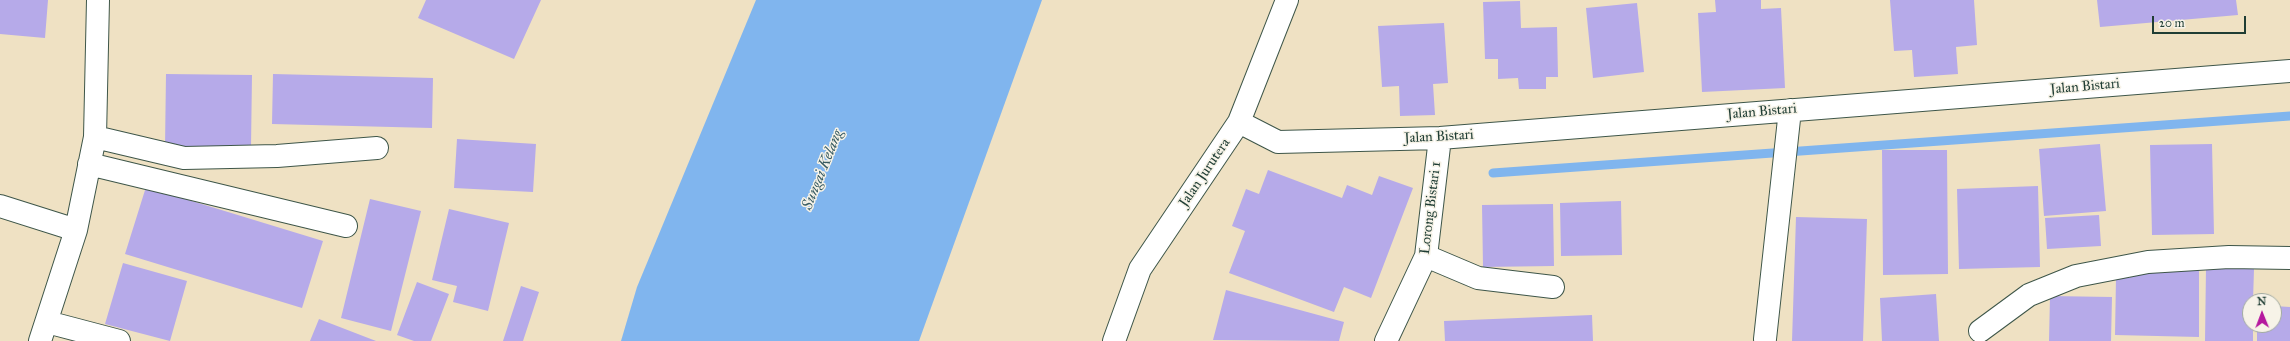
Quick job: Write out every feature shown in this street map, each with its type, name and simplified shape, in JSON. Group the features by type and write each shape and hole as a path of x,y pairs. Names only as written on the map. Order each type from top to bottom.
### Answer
{"street":[{"path":"98,0 95,137 76,230 43,331 119,341"},
{"name":"Jalan Jurutera","path":"1114,341 1140,269 1239,122 1287,0"},
{"name":"Jalan Bistari","path":"1239,122 1278,142 1440,138 2290,71"},
{"path":"1765,339 1790,110"},
{"path":"95,137 184,158 277,156 376,148"},
{"name":"Lorong Bistari 1","path":"1386,341 1426,256 1440,138"},
{"path":"90,164 346,226"},
{"path":"0,206 76,230"},
{"path":"1426,256 1478,278 1553,287"},
{"path":"1980,330 2029,295 2076,276 2148,262 2229,257 2290,258"}],"water":[{"name":"Sungai Kelang","path":"756,0 1042,0 919,341 621,341 637,287"}],"building":[{"path":"0,0 48,0 45,38 0,34"},
{"path":"426,0 541,0 514,59 418,18"},
{"path":"1715,0 1761,0 1761,9 1781,8 1785,88 1702,92 1698,13 1716,12"},
{"path":"1890,0 1974,0 1977,45 1956,47 1958,74 1914,77 1912,50 1894,51"},
{"path":"2097,0 2236,0 2238,15 2100,27"},
{"path":"1520,1 1521,28 1557,27 1558,77 1546,77 1546,89 1519,89 1518,78 1498,79 1498,59 1485,59 1483,2"},
{"path":"1637,3 1644,72 1593,78 1586,8"},
{"path":"1444,23 1448,83 1433,84 1435,115 1400,116 1399,86 1382,87 1378,26"},
{"path":"166,74 252,75 251,147 165,147"},
{"path":"273,74 433,78 432,128 272,124"},
{"path":"457,139 536,144 533,192 454,188"},
{"path":"2100,144 2106,211 2044,216 2039,149"},
{"path":"2212,144 2214,234 2152,235 2150,145"},
{"path":"1882,150 1947,150 1948,274 1883,275"},
{"path":"1268,170 1342,198 1347,185 1372,195 1379,176 1413,188 1371,298 1344,287 1334,312 1229,273 1245,231 1232,226 1246,189 1259,194"},
{"path":"2038,186 2040,267 1959,269 1957,189"},
{"path":"146,187 323,241 302,308 125,254"},
{"path":"370,199 421,211 391,331 341,318"},
{"path":"1621,201 1622,255 1561,256 1560,203"},
{"path":"1553,204 1554,266 1483,267 1482,205"},
{"path":"449,209 509,223 488,311 453,302 457,286 432,280"},
{"path":"2099,215 2101,246 2047,249 2045,218"},
{"path":"1796,217 1867,219 1863,341 1792,341"},
{"path":"123,263 187,281 170,341 105,324"},
{"path":"2131,267 2199,268 2199,337 2115,335 2116,278 2130,278"},
{"path":"2206,268 2254,269 2253,293 2242,293 2242,333 2253,333 2253,341 2205,341"},
{"path":"417,282 449,294 431,341 414,341 397,335"},
{"path":"521,286 539,292 523,341 503,341"},
{"path":"1226,290 1344,322 1339,341 1213,340"},
{"path":"1936,294 1939,341 1882,341 1880,298"},
{"path":"2050,296 2112,297 2111,341 2049,341"},
{"path":"2282,306 2290,307 2290,341 2257,341 2257,333 2282,333"},
{"path":"1592,315 1593,341 1445,341 1444,321"},
{"path":"319,319 376,341 310,341"}],"waterway":[{"path":"1493,173 2290,116"}]}
